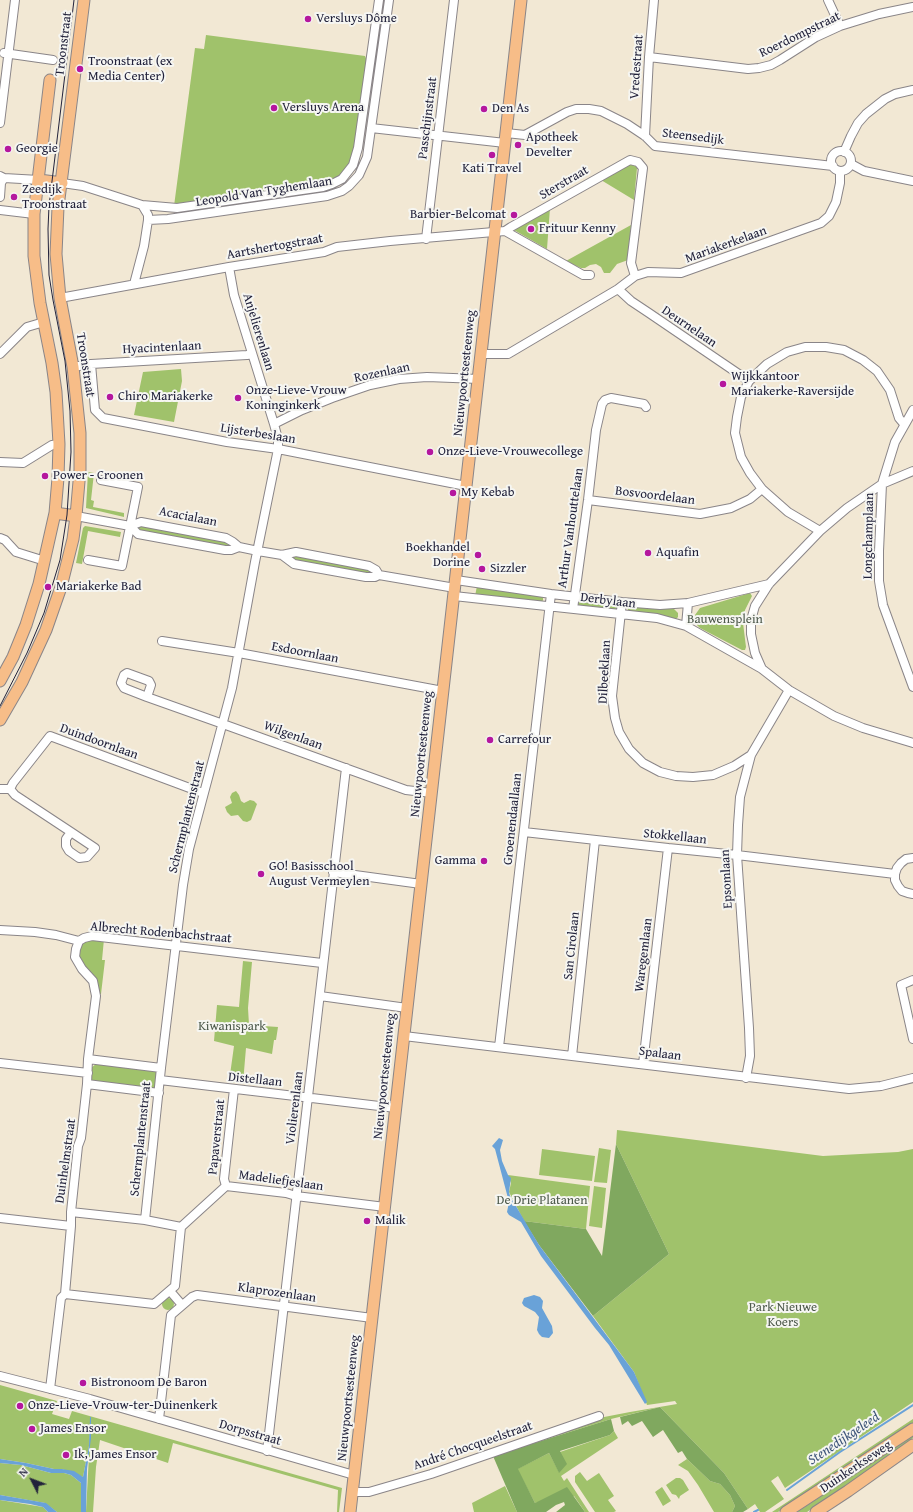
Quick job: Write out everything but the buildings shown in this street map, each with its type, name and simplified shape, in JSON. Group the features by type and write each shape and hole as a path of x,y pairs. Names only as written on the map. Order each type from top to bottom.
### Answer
{"main road":[{"name":"Troonstraat","path":"0,720 22,682 48,624 61,586 73,539 76,516 80,470 80,432 74,367 60,298 57,275 56,248 58,215 84,0"},
{"name":"Nieuwpoortsesteenweg","path":"350,1512 478,378 500,232 506,138 521,0"},
{"name":"Troonstraat","path":"0,681 26,625 40,584 55,513 60,444 56,392 36,276 34,256 34,214 50,80"},
{"path":"39,180 62,182"},
{"name":"Acacialaan","path":"55,513 76,516"},
{"name":"Duinkerkseweg","path":"786,1512 913,1429"},
{"name":"Duinkerkseweg","path":"816,1512 913,1445"}],"street":[{"path":"0,123 10,54 14,0"},
{"name":"Leopold Van Tyghemlaan","path":"62,182 82,186 142,205 177,208 323,187 342,179 353,165 358,148 379,0"},
{"name":"Leopold Van Tyghemlaan","path":"148,220 168,219 334,194 349,186 359,175 367,157 390,0"},
{"name":"Passchijnstraat","path":"426,239 454,0"},
{"name":"Vredestraat","path":"645,136 649,57 654,0"},
{"path":"828,0 840,26"},
{"name":"Roerdompstraat","path":"649,57 748,69 759,68 771,65 816,37 840,26 878,14 913,7"},
{"path":"10,54 53,60"},
{"path":"844,152 858,123 874,106 895,94 913,90"},
{"name":"Steensedijk","path":"371,128 439,136 506,138 525,135 567,112 576,109 588,109 601,111 611,115 645,136 655,146 821,164 832,163"},
{"path":"844,152 850,156 851,164 847,169 840,171 836,170 832,163 836,153 844,152"},
{"name":"Sterstraat","path":"500,232 624,162 630,160 638,162 643,168 631,263 635,276"},
{"path":"851,164 864,171 913,181"},
{"name":"Mariakerkelaan","path":"481,354 508,354 618,289 635,276 648,272 681,274 821,223 830,216 836,202 840,183 840,171"},
{"path":"0,197 2,177 39,180"},
{"path":"134,284 144,246 148,220 148,215 142,205"},
{"path":"0,210 34,214"},
{"path":"500,232 583,276 590,275"},
{"name":"Aartshertogstraat","path":"60,298 229,267 324,252 337,247 500,232"},
{"name":"Anjelierenlaan","path":"229,267 234,295 274,424 278,440 278,449"},
{"name":"Deurnelaan","path":"618,289 649,314 749,381"},
{"path":"0,354 27,326 44,322"},
{"path":"820,531 788,512 762,490 741,457 735,433 741,397 749,381 767,364 787,352 805,347 826,347 844,350 863,360 876,371 890,390 899,418 904,424"},
{"name":"Hyacintenlaan","path":"74,367 91,364 252,354"},
{"name":"Lijsterbeslaan","path":"91,364 95,410 103,418 227,442 278,449 466,486"},
{"name":"Rozenlaan","path":"274,424 302,410 370,385 399,379 427,377 478,378"},
{"name":"Arthur Vanhouttelaan","path":"573,609 596,430 602,404 605,400 611,398 644,404 646,407"},
{"name":"Longchamplaan","path":"913,410 895,442 882,484 879,581 883,605 913,687"},
{"path":"0,462 23,463 52,445 60,444"},
{"name":"Schermplantenstraat","path":"145,1220 161,1068 188,849 223,724 239,653 247,602 278,449"},
{"path":"762,669 755,653 751,634 751,620 755,606 768,584 820,531 847,508 882,484 913,470"},
{"path":"88,560 122,566 138,487 101,480"},
{"name":"Bosvoordelaan","path":"588,500 700,514 731,508 750,499 762,490"},
{"name":"Acacialaan","path":"76,516 130,526 141,522 226,538 239,547 258,551 282,555 296,552 369,566 376,570 379,575"},
{"name":"Acacialaan","path":"130,526 138,534 225,550 231,550 239,547"},
{"path":"0,538 5,540 16,552 45,561"},
{"name":"Acacialaan","path":"282,555 294,564 366,577 375,577 379,575 455,588"},
{"path":"768,584 688,603 686,626 762,669 788,690 834,716 863,728 913,743"},
{"name":"Derbylaan","path":"455,588 551,594 660,605 688,603"},
{"name":"Derbylaan","path":"455,588 550,607 657,618 686,626"},
{"name":"Groenendaallaan","path":"499,1047 551,594"},
{"name":"Dilbeeklaan","path":"622,602 612,696 615,718 619,732 629,749 643,763 660,772 693,778 713,775 734,766 750,755"},
{"name":"Esdoornlaan","path":"162,641 239,653 443,691"},
{"name":"Epsomlaan","path":"746,1078 750,1056 737,855 740,797 750,755 788,690"},
{"name":"Wilgenlaan","path":"147,697 406,790 432,792"},
{"name":"Duindoornlaan","path":"10,789 50,736 203,793"},
{"name":"Violierenlaan","path":"267,1451 320,996 322,963 346,768"},
{"path":"0,789 10,789 15,795 71,832"},
{"name":"Stokkellaan","path":"524,832 895,874"},
{"name":"San Cirolaan","path":"572,1056 595,840"},
{"name":"Waregemlaan","path":"643,1064 668,848"},
{"path":"913,858 906,859 901,863 895,874 898,886 902,890 913,894"},
{"path":"333,872 421,884"},
{"name":"Albrecht Rodenbachstraat","path":"0,930 56,935 79,941 92,936 322,963"},
{"name":"Duinhelmstraat","path":"50,1389 61,1298 65,1294 71,1212 78,1146 81,1138 88,1084 88,1059 96,996 93,981 82,969 76,957 76,949 79,941"},
{"path":"913,981 901,985 913,1039"},
{"path":"320,996 407,1008"},
{"path":"911,1028 913,1013"},
{"name":"Spalaan","path":"404,1036 643,1064 746,1078 849,1089 881,1086 913,1078"},
{"path":"88,1059 161,1068"},
{"path":"0,1064 88,1073"},
{"name":"Distellaan","path":"160,1080 396,1108"},
{"path":"88,1084 159,1093"},
{"name":"Papaverstraat","path":"226,1186 224,1179 234,1089"},
{"name":"Madeliefjeslaan","path":"181,1227 226,1186 385,1207"},
{"path":"65,1294 154,1304 175,1286 181,1227 145,1220 71,1212"},
{"path":"0,1218 71,1226"},
{"path":"170,1291 182,1305"},
{"name":"Klaprozenlaan","path":"159,1419 170,1316 192,1297 197,1295 372,1318"},
{"name":"Dorpsstraat","path":"0,1376 159,1419 354,1475"},
{"name":"André Chocqueelstraat","path":"353,1492 369,1492 431,1474 599,1416"}],"green space":[{"name":"Versluys Arena","path":"206,35 365,56 368,63 355,153 346,172 333,182 174,206 195,48 204,49"},
{"path":"631,164 634,164 637,168 634,200 601,180"},
{"path":"550,208 547,249 514,230 514,228"},
{"path":"631,225 628,260 617,264 610,273 604,273 601,267 596,264 581,268 566,261"},
{"path":"181,369 182,381 174,422 134,415 143,372"},
{"path":"88,472 94,473 91,500 94,501 93,507 124,513 124,517 86,508"},
{"path":"140,525 228,542 231,546 229,547 139,531 135,526"},
{"path":"85,526 121,532 120,537 88,531 82,564 76,563 83,528"},
{"path":"291,555 374,572 373,574 294,561 288,556"},
{"path":"477,586 528,592 543,597 543,600 542,602 475,596"},
{"name":"Bauwensplein","path":"750,593 752,596 745,610 743,623 746,647 745,650 742,650 700,628 695,623 695,615 700,608"},
{"path":"579,600 618,606 616,611 581,607 578,604"},
{"path":"631,605 674,609 678,613 678,617 676,619 628,611 628,607"},
{"path":"236,791 241,801 244,803 250,800 257,804 251,820 247,822 243,821 238,815 231,816 225,807 232,803 230,797 232,793"},
{"path":"104,939 102,960 105,960 101,994 98,994 81,964 77,953 80,946 86,940"},
{"name":"Kiwanispark","path":"243,961 252,962 248,1008 249,1025 278,1027 272,1054 246,1048 243,1083 229,1082 234,1046 214,1041 217,1005 239,1007"},
{"path":"96,1064 156,1071 157,1086 153,1089 93,1082 91,1078 91,1068"},
{"name":"Park Nieuwe Koers","path":"617,1130 823,1156 898,1152 913,1149 913,1402 785,1488 778,1476 771,1481 784,1499 765,1512 760,1512 755,1504 748,1509 724,1473 660,1407 611,1419 493,1456 599,1418 630,1412 677,1404 675,1401 647,1405 634,1372 593,1316 669,1254 616,1144"},
{"path":"616,1144 669,1254 593,1316 539,1245 524,1221 586,1229 602,1256"},
{"path":"599,1148 611,1150 607,1183 594,1182"},
{"name":"De Drie Platanen","path":"542,1149 595,1156 592,1181 539,1175"},
{"name":"De Drie Platanen","path":"508,1175 590,1186 586,1229 524,1221 509,1192 511,1183"},
{"path":"594,1186 606,1188 602,1228 589,1226"},
{"path":"166,1298 170,1298 174,1304 170,1310 166,1310 162,1306 162,1302"},
{"path":"0,1385 57,1401 52,1414 69,1419 72,1411 342,1488 339,1512 337,1512 338,1490 173,1443 168,1463 100,1440 96,1467 93,1512 86,1512 91,1417 89,1446 83,1477 62,1469 54,1469 0,1459"},
{"path":"660,1407 724,1473 748,1509 743,1512 732,1512 735,1506 730,1495 720,1484 710,1481 687,1459 682,1451 678,1453 663,1430 653,1437 642,1421 632,1426 628,1421 622,1425 620,1417"},
{"path":"611,1419 614,1431 610,1435 560,1451 567,1464 559,1473 549,1453 518,1469 535,1503 567,1487 585,1512 556,1512 565,1505 564,1502 556,1505 546,1512 517,1512 493,1456"},
{"path":"913,1419 913,1423 778,1512 772,1512"},
{"path":"614,1431 618,1438 561,1476 564,1481 567,1478 589,1512 585,1512 574,1496 535,1503 517,1469 549,1453 559,1472 560,1452 610,1435"},
{"path":"913,1436 913,1438 873,1467 807,1512 797,1512"},
{"path":"687,1459 710,1481 720,1484 730,1495 735,1506 732,1512 714,1512 688,1471 678,1465"},
{"path":"0,1463 21,1465 51,1473 64,1473 71,1475 81,1483 81,1512 57,1512 45,1503 0,1495"},
{"path":"580,1472 587,1481 599,1473 614,1496 608,1500 616,1511 595,1512 575,1482 575,1476"},
{"path":"676,1478 683,1480 689,1490 680,1496 679,1499 676,1495 672,1494 666,1485"},
{"path":"505,1486 517,1512 474,1512 472,1503"},
{"path":"662,1487 671,1501 663,1506 655,1492"},
{"path":"0,1500 43,1507 48,1512 0,1512"}],"water":[{"path":"499,1138 503,1140 500,1150 502,1161 508,1175 511,1178 509,1192 510,1196 539,1245 634,1372 647,1402 645,1404 609,1345 541,1256 521,1222 509,1215 507,1212 509,1202 495,1149 492,1146"},
{"path":"534,1295 540,1297 543,1301 542,1308 552,1326 553,1333 549,1338 542,1337 539,1334 537,1330 539,1317 535,1312 524,1306 522,1303 524,1298"},
{"path":"90,1417 91,1438 87,1469 86,1512 81,1512 81,1483 71,1475 64,1473 51,1473 21,1465 0,1463 0,1459 54,1469 74,1471 83,1477 89,1446"},
{"path":"0,1495 46,1503 57,1512 48,1512 43,1507 30,1504 0,1500"}],"waterway":[{"name":"Stenedijkgeleed","path":"787,1490 840,1452 913,1405"},
{"name":"Stenedijkgeleed","path":"754,1512 758,1510"}],"tram line":[{"path":"0,706 27,653 44,613 60,560 67,515 71,452 70,411 65,361 49,275 48,229 49,206 74,0"}],"place":[{"name":"Versluys Dôme","path":"308,19"},
{"name":"Troonstraat (ex Media Center)","path":"80,69"},
{"name":"Versluys Arena","path":"274,108"},
{"name":"Den As","path":"484,109"},
{"name":"Apotheek Develter","path":"518,145"},
{"name":"Georgie","path":"8,149"},
{"name":"Kati Travel","path":"492,155"},
{"name":"Zeedijk Troonstraat","path":"14,197"},
{"name":"Barbier-Belcomat","path":"514,215"},
{"name":"Frituur Kenny","path":"531,229"},
{"name":"Wijkkantoor Mariakerke-Raversijde","path":"723,384"},
{"name":"Chiro Mariakerke","path":"110,397"},
{"name":"Onze-Lieve-Vrouw Koninginkerk","path":"238,398"},
{"name":"Onze-Lieve-Vrouwecollege","path":"430,452"},
{"name":"Power - Croonen","path":"45,476"},
{"name":"My Kebab","path":"453,493"},
{"name":"Aquafin","path":"648,553"},
{"name":"Boekhandel Dorine","path":"478,555"},
{"name":"Sizzler","path":"482,569"},
{"name":"Mariakerke Bad","path":"48,587"},
{"name":"Carrefour","path":"490,740"},
{"name":"Gamma","path":"484,861"},
{"name":"GO! Basisschool August Vermeylen","path":"261,874"},
{"name":"Malik","path":"367,1221"},
{"name":"Bistronoom De Baron","path":"83,1383"},
{"name":"Onze-Lieve-Vrouw-ter-Duinenkerk","path":"20,1406"},
{"name":"James Ensor","path":"32,1429"},
{"name":"Ik, James Ensor","path":"66,1455"}]}
